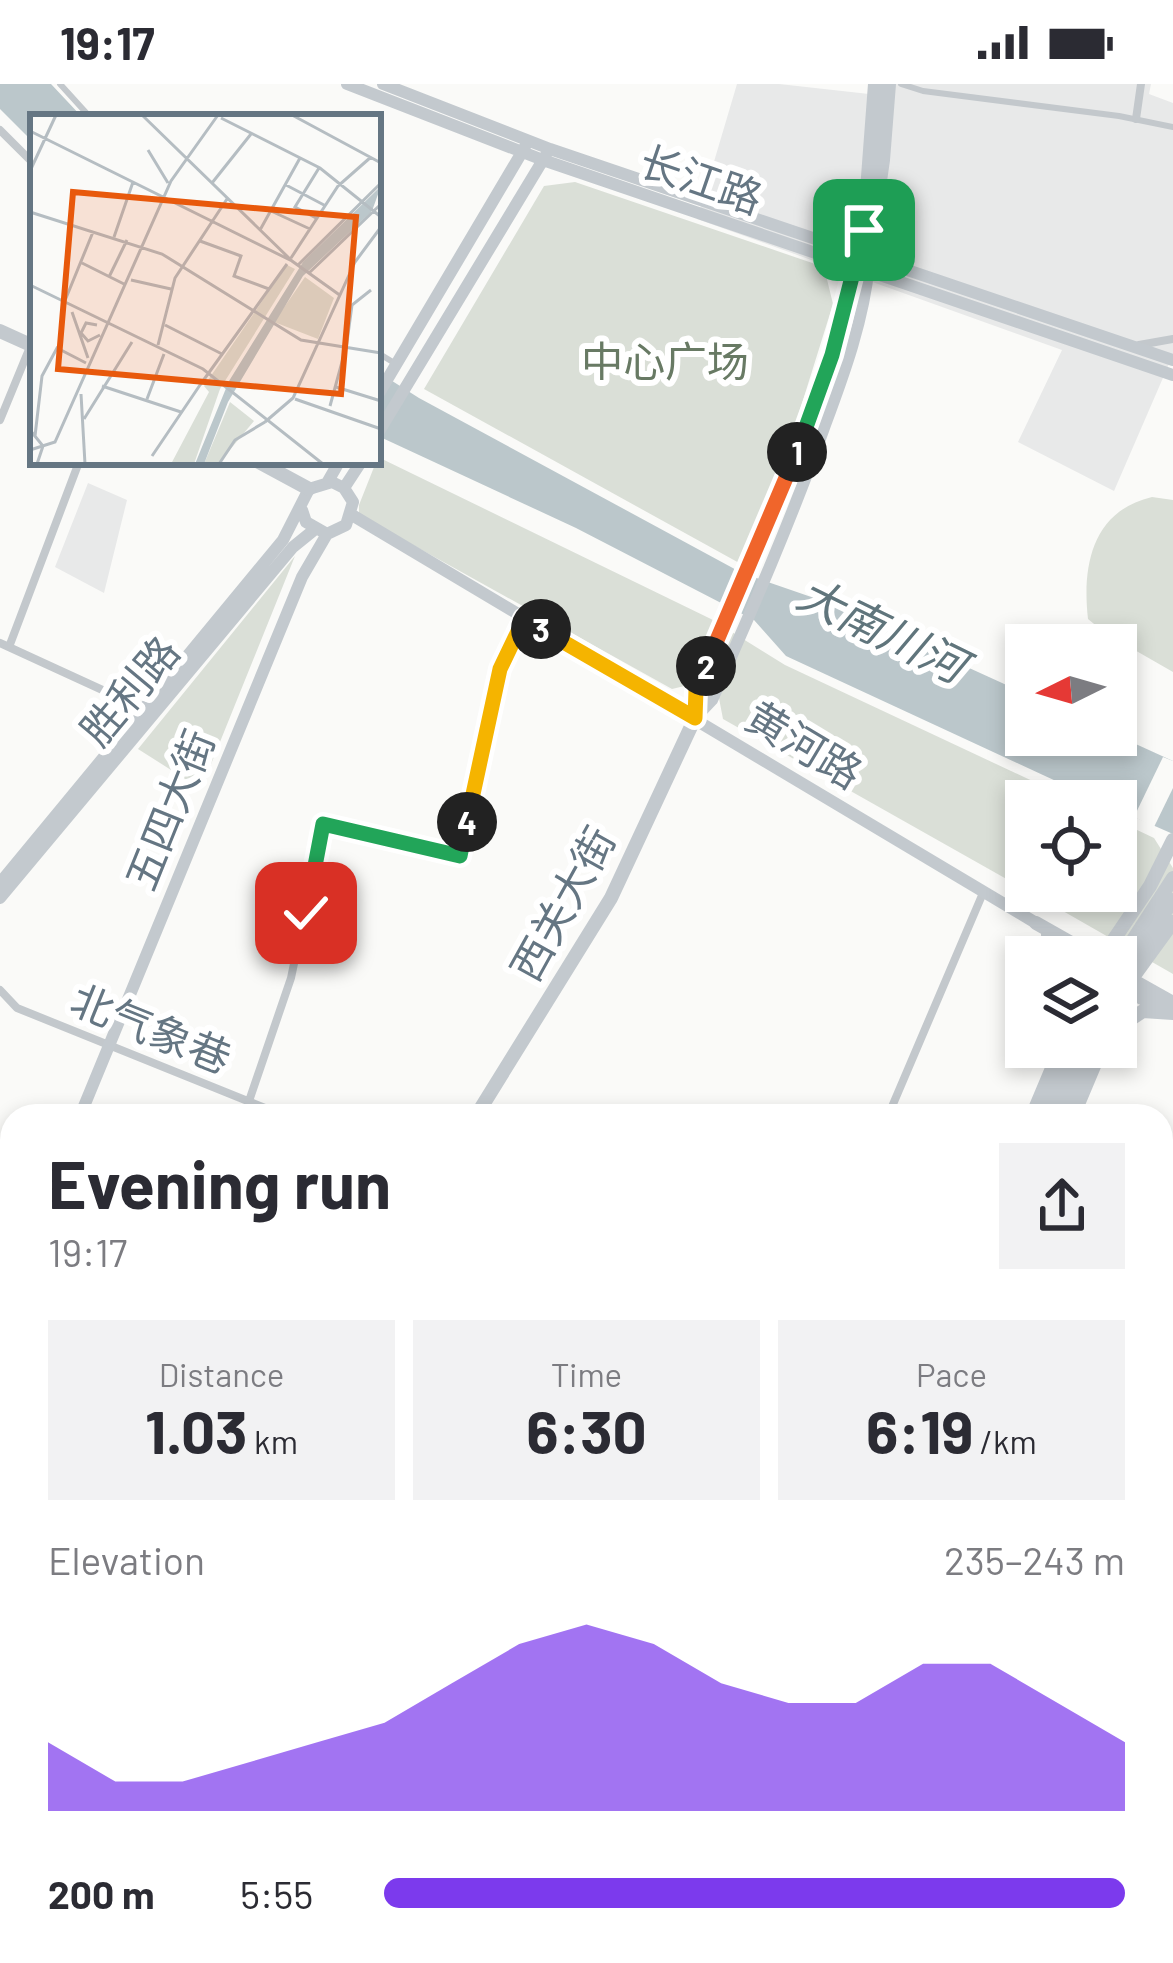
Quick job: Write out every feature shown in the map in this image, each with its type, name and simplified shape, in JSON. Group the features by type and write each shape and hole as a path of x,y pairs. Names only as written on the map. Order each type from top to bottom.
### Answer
{"main road":[{"name":"长江路","path":"347,84 1173,375"},
{"name":"长江路","path":"383,84 525,146"},
{"path":"863,263 874,84"},
{"path":"863,263 883,160 889,84"},
{"path":"381,390 525,146"},
{"path":"381,428 547,154"},
{"name":"长江路","path":"863,263 1173,360"},
{"name":"西关大街","path":"695,718 696,690 809,423 863,263"},
{"name":"西关大街","path":"483,1104 611,898 695,718 712,700 842,378 863,263"},
{"path":"0,332 30,345"},
{"path":"264,465 309,490 328,483 344,488 352,502 346,525 321,532 306,522 302,510 309,490"},
{"path":"328,483 337,465"},
{"path":"344,488 359,465"},
{"name":"胜利路","path":"0,898 150,712 302,510"},
{"name":"黄河路","path":"352,514 1036,923"},
{"name":"胜利路","path":"0,883 293,547 321,532"},
{"name":"五四大街","path":"85,1104 321,532"},
{"path":"1114,936 1150,886 1173,840"},
{"path":"1136,936 1173,878"},
{"path":"1137,960 1173,900"},
{"path":"1137,967 1173,922"},
{"path":"1036,923 1060,936"},
{"path":"1036,923 1048,936"},
{"path":"1137,994 1173,1008"},
{"path":"1137,1015 1173,1008"},
{"path":"1037,1104 1052,1068"},
{"path":"1052,1104 1067,1068"},
{"path":"1065,1104 1079,1068"},
{"path":"1078,1104 1093,1068"}],"street":[{"path":"60,84 87,114"},
{"path":"901,84 922,91 1173,127"},
{"path":"1136,119 1141,84"},
{"path":"0,130 30,160"},
{"path":"1136,345 1173,338"},
{"path":"0,420 30,351"},
{"path":"381,356 393,368"},
{"path":"78,465 4,645 150,712"},
{"path":"249,1101 291,977 323,824 460,856 500,669 524,619"},
{"path":"893,1104 983,892"},
{"name":"北气象巷","path":"0,990 17,1008 256,1104"}],"shaded area":[{"path":"737,84 887,96 889,84 1151,84 1149,94 1173,103 1173,365 1169,364 1114,491 1018,442 1062,350 697,219"},
{"path":"88,483 127,500 104,593 55,567"}],"green space":[{"name":"中心广场","path":"575,182 824,267 833,304 784,461 741,564 424,389 544,186"},
{"path":"381,458 711,619 785,665 1030,780 1005,780 1005,878 723,719 718,693 697,683 672,689 359,515 359,505"},
{"path":"1152,497 1173,500 1173,672 1137,651 1137,624 1094,624 1088,619 1087,580 1095,543 1116,515"},
{"path":"295,556 201,789 138,749"},
{"path":"1137,830 1154,838 1173,868 1173,974 1137,953 1137,936 1107,936 1065,912 1137,912"}],"water":[{"path":"0,84 51,84 79,114 30,114 30,139 0,109"},
{"name":"大南川河","path":"381,374 742,573 820,600 1005,684 1005,756 1137,756 1137,745 1173,761 1173,834 1137,818 1137,780 1054,780 786,656 754,620 576,528 381,437"}],"pier":[{"path":"1163,757 1173,761 1173,788 1154,827 1137,818"}],"route":[{"path":"306,913 323,824 460,856 500,669 524,619 695,718 696,690 809,423 864,230"}]}
